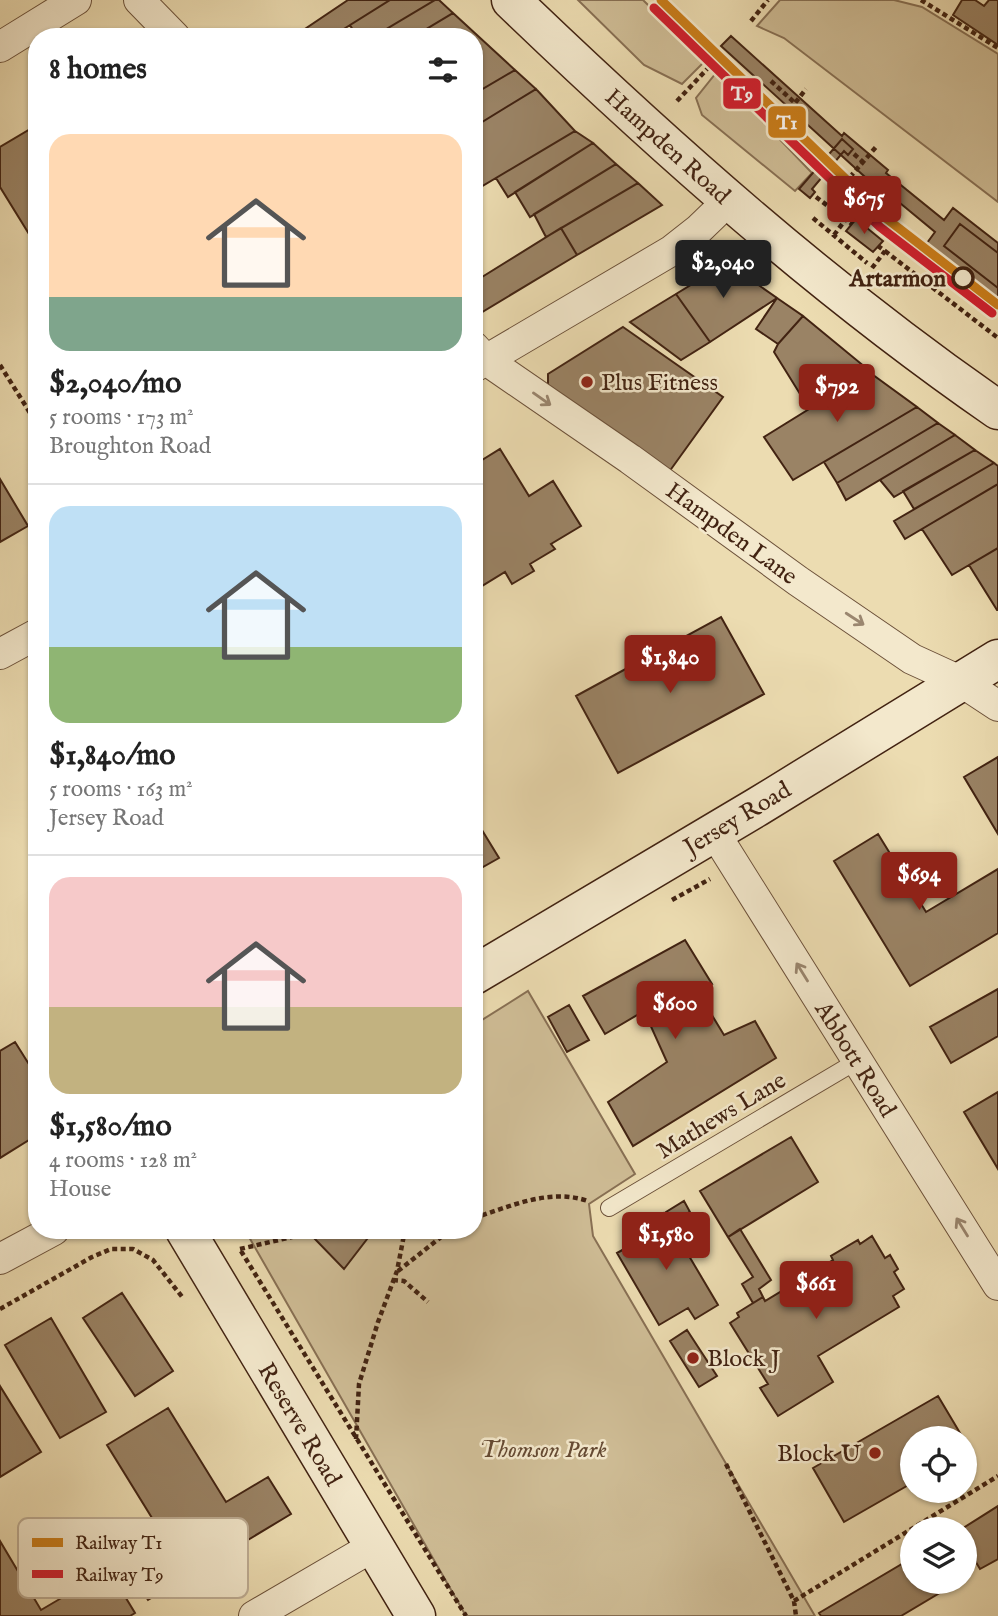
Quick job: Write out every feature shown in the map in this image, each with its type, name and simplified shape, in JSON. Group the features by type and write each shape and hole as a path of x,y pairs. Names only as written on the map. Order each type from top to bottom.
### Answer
{"street":[{"path":"31,28 76,0"},
{"path":"139,0 166,28"},
{"name":"Hampden Road","path":"511,0 600,85 729,200 885,327 998,410"},
{"path":"0,47 28,30"},
{"path":"483,355 671,251 729,200"},
{"name":"Hampden Lane","path":"483,361 912,659 960,681 998,706"},
{"path":"0,654 28,639"},
{"name":"Jersey Road","path":"483,970 998,659"},
{"name":"Abbott Road","path":"715,832 998,1285"},
{"path":"0,1259 37,1239"},
{"name":"Reserve Road","path":"190,1239 416,1616"},
{"path":"254,1616 374,1546"}],"lane":[{"name":"Mathews Lane","path":"609,1208 857,1061"}],"path":[{"path":"751,21 768,0"},
{"path":"921,0 998,48"},
{"path":"677,101 710,66"},
{"path":"771,81 795,103"},
{"path":"785,116 806,89"},
{"path":"850,177 876,147"},
{"path":"854,154 863,162"},
{"path":"816,197 852,224"},
{"path":"813,218 867,263"},
{"path":"834,235 846,219"},
{"path":"878,246 998,338"},
{"path":"872,268 885,251"},
{"path":"0,365 28,410"},
{"path":"483,1215 541,1197 576,1197 609,1208"},
{"path":"240,1250 285,1239"},
{"path":"356,1440 359,1384 397,1271 403,1239"},
{"path":"397,1271 438,1239"},
{"path":"233,1240 466,1616"},
{"path":"0,1309 111,1249 133,1249 153,1260 186,1301"},
{"path":"393,1280 404,1281 428,1303"},
{"path":"726,1464 794,1601 796,1616"},
{"path":"794,1601 998,1476"}],"green space":[{"path":"578,0 643,0 705,61 682,84 644,65"},
{"path":"780,0 894,0 922,7 998,54 998,202 784,38 757,26"},
{"path":"716,73 812,173 795,191 702,115 696,98"},
{"name":"Thomson Park","path":"528,991 635,1174 589,1204 593,1236 815,1616 466,1616 250,1239 483,1239 483,1019"}],"building":[{"path":"348,0 390,0 345,28 306,28"},
{"path":"390,0 435,0 388,28 352,28 350,25"},
{"path":"435,0 439,0 453,13 428,28 388,28"},
{"path":"962,0 975,0 984,6 989,0 998,0 998,45 953,15"},
{"path":"453,13 469,28 428,28"},
{"path":"731,36 842,136 844,133 888,170 886,173 944,220 953,208 998,243 998,298 927,243 935,232 877,184 875,186 721,46"},
{"path":"483,41 515,70 483,89"},
{"path":"515,70 536,89 483,121 483,89"},
{"path":"536,89 575,131 483,186 483,121"},
{"path":"28,130 28,232 0,187 0,147"},
{"path":"575,131 593,143 508,197 496,178"},
{"path":"842,139 853,149 848,155 844,151 812,189 815,192 810,198 799,189"},
{"path":"593,143 616,164 530,217 515,192"},
{"path":"616,164 638,183 546,237 534,214"},
{"path":"638,183 662,205 577,255 561,228"},
{"path":"856,219 883,241 873,252 846,231"},
{"path":"960,224 998,253 998,288 944,246"},
{"path":"561,228 577,255 483,312 483,276"},
{"path":"727,263 777,298 710,342 676,294"},
{"path":"676,294 710,342 681,360 630,322"},
{"path":"777,298 803,316 778,344 756,329"},
{"path":"803,316 865,367 805,402 774,352"},
{"path":"623,327 723,397 669,472 548,392 548,374"},
{"path":"869,372 917,407 793,480 764,437"},
{"path":"917,407 938,423 837,483 824,462"},
{"path":"938,423 955,435 846,500 837,483"},
{"path":"955,435 975,450 894,497 880,480"},
{"path":"500,449 529,496 553,481 581,526 551,544 555,549 530,564 534,571 512,584 505,572 483,585 483,459"},
{"path":"975,450 994,463 914,509 903,491"},
{"path":"994,463 998,466 998,484 905,539 894,521"},
{"path":"0,479 28,526 0,542"},
{"path":"998,484 998,548 952,575 922,529"},
{"path":"998,548 998,610 997,610 969,565"},
{"path":"721,617 764,694 618,773 576,696"},
{"path":"998,757 998,834 964,777"},
{"path":"483,832 499,858 483,867"},
{"path":"878,834 926,912 998,869 998,933 910,986 834,861"},
{"path":"685,940 712,984 696,989 724,1035 755,1021 776,1058 633,1146 608,1102 667,1062 644,1011 605,1034 583,996"},
{"path":"998,989 998,1036 951,1063 930,1027"},
{"path":"569,1005 589,1040 567,1052 548,1017"},
{"path":"15,1042 28,1063 28,1141 0,1158 0,1051"},
{"path":"998,1092 998,1169 964,1112"},
{"path":"791,1137 818,1182 728,1237 700,1191"},
{"path":"684,1201 690,1212 672,1221 666,1212"},
{"path":"663,1213 671,1227 680,1222 684,1229 676,1234 718,1305 695,1319 688,1308 659,1325 617,1253 646,1237 639,1226"},
{"path":"740,1229 771,1280 759,1289 763,1297 753,1303 742,1284 753,1277 728,1237"},
{"path":"872,1236 885,1258 890,1255 898,1269 894,1272 904,1289 893,1296 899,1307 818,1356 833,1382 778,1416 760,1388 768,1384 730,1323 739,1317 737,1313 763,1297 765,1301 833,1260 831,1256 858,1240 860,1244"},
{"path":"315,1239 367,1239 344,1269"},
{"path":"122,1293 173,1371 135,1396 83,1318"},
{"path":"51,1318 106,1412 60,1438 5,1345"},
{"name":"Block J","path":"687,1330 717,1376 699,1387 670,1341"},
{"path":"0,1386 41,1452 0,1477"},
{"name":"Block U","path":"938,1396 956,1426 900,1426 900,1490 844,1522 813,1468"},
{"path":"168,1408 226,1502 268,1477 291,1514 248,1540 248,1518 152,1518 107,1445"},
{"path":"998,1506 998,1559 980,1569 977,1564 977,1519"},
{"path":"0,1541 18,1571 18,1598 34,1598 41,1610 61,1598 126,1598 135,1613 130,1616 0,1616"},
{"path":"900,1565 900,1594 938,1594 901,1616 821,1616 819,1613"}],"rail line":[{"name":"T1","path":"661,0 887,219 998,305"},
{"name":"T9","path":"654,8 880,227 992,313"}],"place":[{"name":"Artarmon","path":"963,278"},
{"name":"Plus Fitness","path":"587,382"},
{"name":"Block J","path":"693,1358"},
{"name":"Block U","path":"875,1453"}]}
